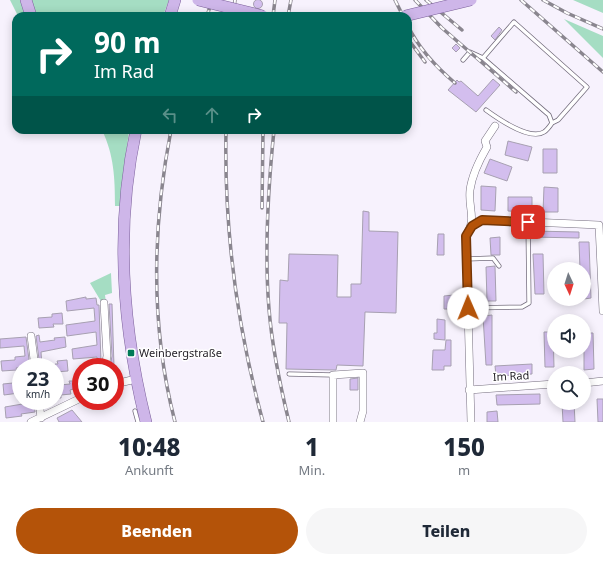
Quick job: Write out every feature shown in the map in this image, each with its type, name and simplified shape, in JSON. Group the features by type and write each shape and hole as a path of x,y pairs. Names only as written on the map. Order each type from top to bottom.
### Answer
{"main road":[{"path":"26,0 30,12"},
{"path":"171,12 175,0"},
{"path":"198,0 244,12"},
{"path":"412,14 471,0"},
{"path":"135,134 126,197 124,281 130,347 146,422"}],"street":[{"path":"472,226 470,190 479,161 487,147 485,141 495,126"},
{"path":"471,422 466,236 472,226 482,220 599,225 603,311"},
{"path":"104,303 107,358"},
{"path":"31,336 34,358"},
{"path":"333,422 333,375 363,373 363,411 360,422"},
{"path":"124,382 136,379"},
{"path":"591,382 603,381"},
{"name":"Im Rad","path":"469,390 547,384"},
{"path":"31,422 72,402"},
{"path":"40,410 41,418"}],"lane":[{"path":"483,58 514,22 587,87 558,120 552,123 543,132 536,135 524,132 501,121 486,110"},
{"path":"462,60 470,52 483,58 549,115 552,123"},
{"path":"495,126 501,121"},
{"path":"468,308 522,307 529,303 528,222"},
{"path":"467,259 493,258 499,266"},
{"path":"289,374 333,375"},
{"path":"135,411 138,422"}],"green space":[{"path":"10,0 22,0 25,12 16,12"},
{"path":"31,0 169,0 164,12 34,12"},
{"path":"573,0 603,0 603,13"},
{"path":"564,19 603,36 603,58"},
{"path":"104,134 129,134 120,206 115,206 113,167"},
{"path":"111,273 112,293 105,295 106,303 102,303 90,283"}],"building":[{"path":"258,-1 263,4 258,9 253,4"},
{"path":"499,27 502,30 495,40 491,36"},
{"path":"456,44 460,48 456,52 452,48"},
{"path":"493,79 500,85 476,112 448,90 457,80 459,82 461,81 478,96"},
{"path":"508,141 532,147 528,161 505,155"},
{"path":"543,149 557,149 557,173 543,173"},
{"path":"490,159 512,167 507,181 484,173"},
{"path":"481,186 496,187 495,211 481,210"},
{"path":"544,187 558,188 558,212 543,212"},
{"path":"508,197 532,197 532,212 508,211"},
{"path":"363,211 369,212 369,231 398,232 396,313 365,312 363,366 337,365 336,370 286,369 287,323 279,323 280,280 288,281 289,254 338,255 337,297 351,297 351,284 361,284"},
{"path":"532,231 579,232 579,238 532,237"},
{"path":"438,234 444,234 444,255 437,255"},
{"path":"500,237 500,255 491,255 490,238"},
{"path":"579,242 589,242 590,262 580,262"},
{"path":"533,254 543,254 544,294 535,294"},
{"path":"495,266 496,301 487,301 486,267"},
{"path":"454,295 455,309 444,309 444,296"},
{"path":"86,297 86,299 96,298 97,305 99,305 101,358 73,358 72,349 97,345 96,332 67,336 66,325 95,321 94,308 67,311 66,301"},
{"path":"109,304 112,304 114,358 112,358"},
{"path":"62,313 63,324 53,324 54,327 39,328 38,318 52,317 52,314"},
{"path":"492,315 492,365 486,365 483,316"},
{"path":"437,319 445,320 445,340 434,339 434,333 437,333"},
{"path":"544,332 547,332 547,358 554,358 554,366 545,367"},
{"path":"591,333 593,333 594,369 591,369 591,366 584,366 584,358 591,358"},
{"path":"39,335 40,342 65,337 66,347 41,352 41,358 39,358 36,336"},
{"path":"26,337 29,358 15,358 25,356 24,346 0,348 0,339"},
{"path":"446,340 451,340 451,366 444,366 444,370 432,370 433,350 445,350"},
{"path":"12,360 12,370 2,371 1,361"},
{"path":"64,360 67,360 68,371 64,371"},
{"path":"532,364 532,374 496,376 495,366"},
{"path":"358,378 358,390 350,390 350,379"},
{"path":"69,381 72,381 72,389 70,390 71,394 64,395 64,385 70,384"},
{"path":"12,383 12,394 4,395 3,384"},
{"path":"540,394 540,404 497,405 496,395"},
{"path":"597,399 603,399 603,422 598,422"},
{"path":"12,406 12,410 35,410 35,412 21,414 22,416 6,418 5,407"},
{"path":"72,410 82,422 59,422 57,418"},
{"path":"562,410 574,410 575,422 563,422"},
{"path":"497,411 498,422 487,422 487,412"}],"railway":[{"path":"208,12 212,0"},
{"path":"234,12 235,0"},
{"path":"274,12 275,0"},
{"path":"289,12 291,0"},
{"path":"395,0 401,12"},
{"path":"415,0 442,28 516,92"},
{"path":"426,0 462,30"},
{"path":"521,0 603,72"},
{"path":"543,0 567,13 603,29"},
{"path":"412,34 428,57 455,83"},
{"path":"412,44 425,62"},
{"path":"170,134 160,203 156,276 161,349 175,422"},
{"path":"226,134 227,204 234,278 246,350 263,422"},
{"path":"262,208 263,134"},
{"path":"274,134 267,219 268,287 270,323 274,352 289,422"}],"place":[{"name":"Weinbergstraße","path":"131,353"}],"route":[{"path":"468,308 466,236 472,226 482,220 528,222"}]}
